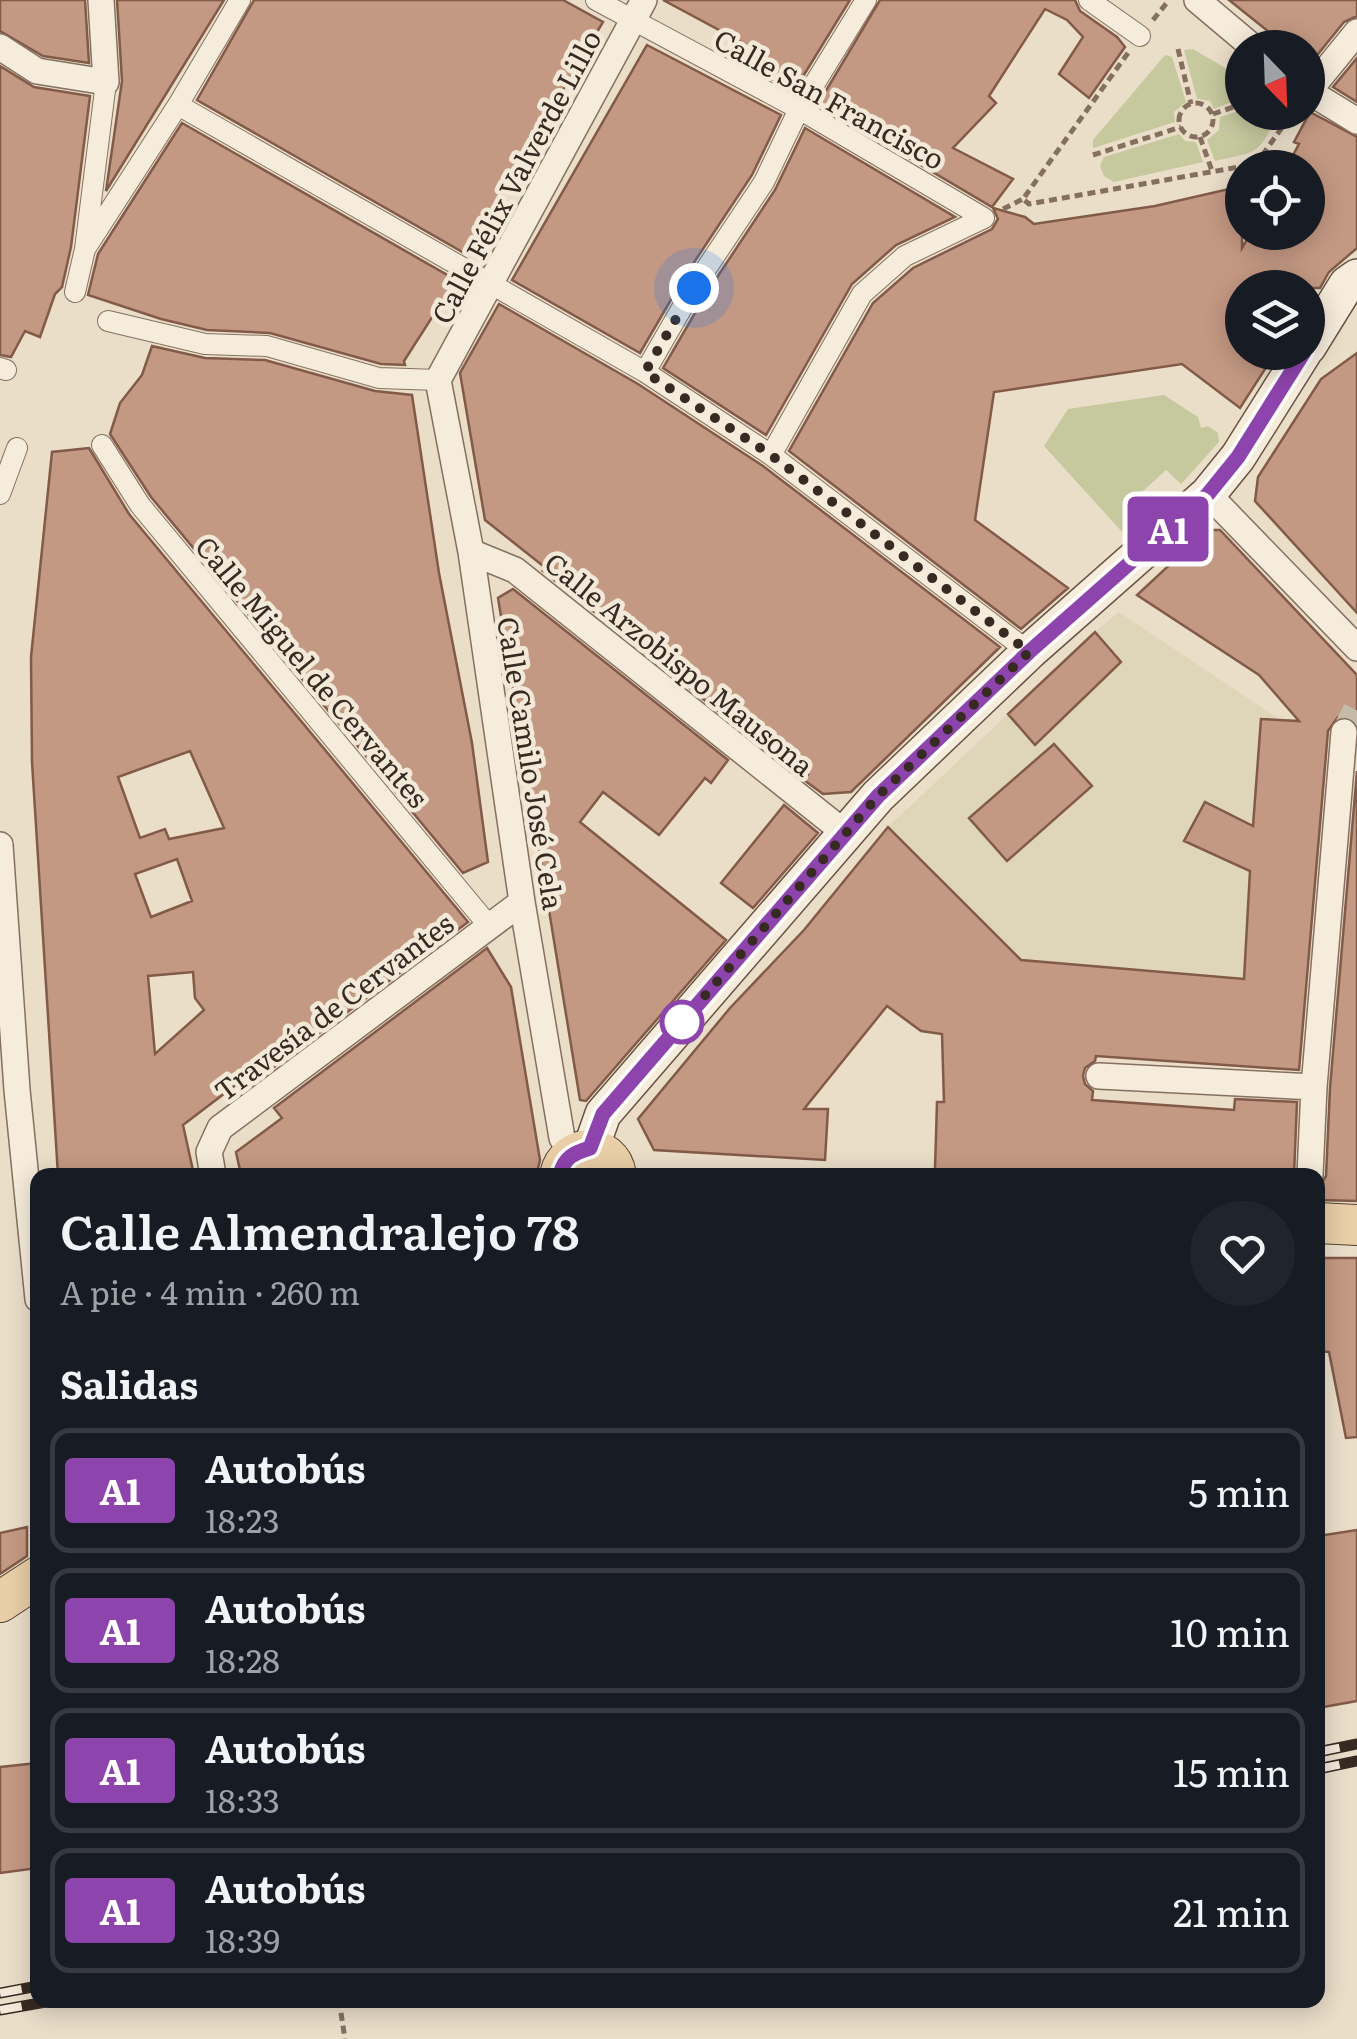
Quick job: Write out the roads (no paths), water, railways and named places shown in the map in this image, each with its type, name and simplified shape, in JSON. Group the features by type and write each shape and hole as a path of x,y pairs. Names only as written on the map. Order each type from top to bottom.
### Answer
{"main road":[{"path":"1325,319 1347,284 1357,277"},
{"path":"585,1163 603,1114 878,796 1029,652 1208,494 1238,457 1293,370"},
{"path":"1325,1223 1357,1225"},
{"path":"0,1602 30,1581"}],"street":[{"path":"75,292 85,249 106,82 101,0"},
{"path":"85,249 240,0"},
{"name":"Calle San Francisco","path":"596,0 639,10 984,218 904,256 862,294 771,455"},
{"path":"645,372 694,288 764,182 799,109 866,0"},
{"path":"1089,0 1140,36"},
{"path":"1196,0 1232,30"},
{"name":"Calle Félix Valverde Lillo","path":"438,380 639,10"},
{"path":"1325,71 1357,32"},
{"path":"0,47 37,70 106,82"},
{"path":"1325,101 1357,120"},
{"path":"178,105 645,372 771,455 1029,652"},
{"path":"108,321 205,344 267,346 379,378 438,380"},
{"name":"Calle Camilo José Cela","path":"438,380 471,552 522,902 562,1138 585,1163"},
{"name":"Calle Miguel de Cervantes","path":"102,445 140,505 490,926"},
{"path":"0,494 17,448"},
{"path":"1208,494 1357,648"},
{"name":"Calle Arzobispo Mausona","path":"471,552 515,570 845,833"},
{"path":"1310,1168 1344,732"},
{"path":"0,845 8,1090 30,1243"},
{"name":"Travesía de Cervantes","path":"211,1168 208,1152 220,1128 522,902"},
{"path":"1099,1076 1314,1088"}],"tunnel":[{"path":"1344,732 1357,707"}],"railway":[{"path":"1325,1751 1357,1744"},
{"path":"1325,1768 1357,1761"},
{"path":"0,1993 30,1987"},
{"path":"0,2010 30,2005"}]}
